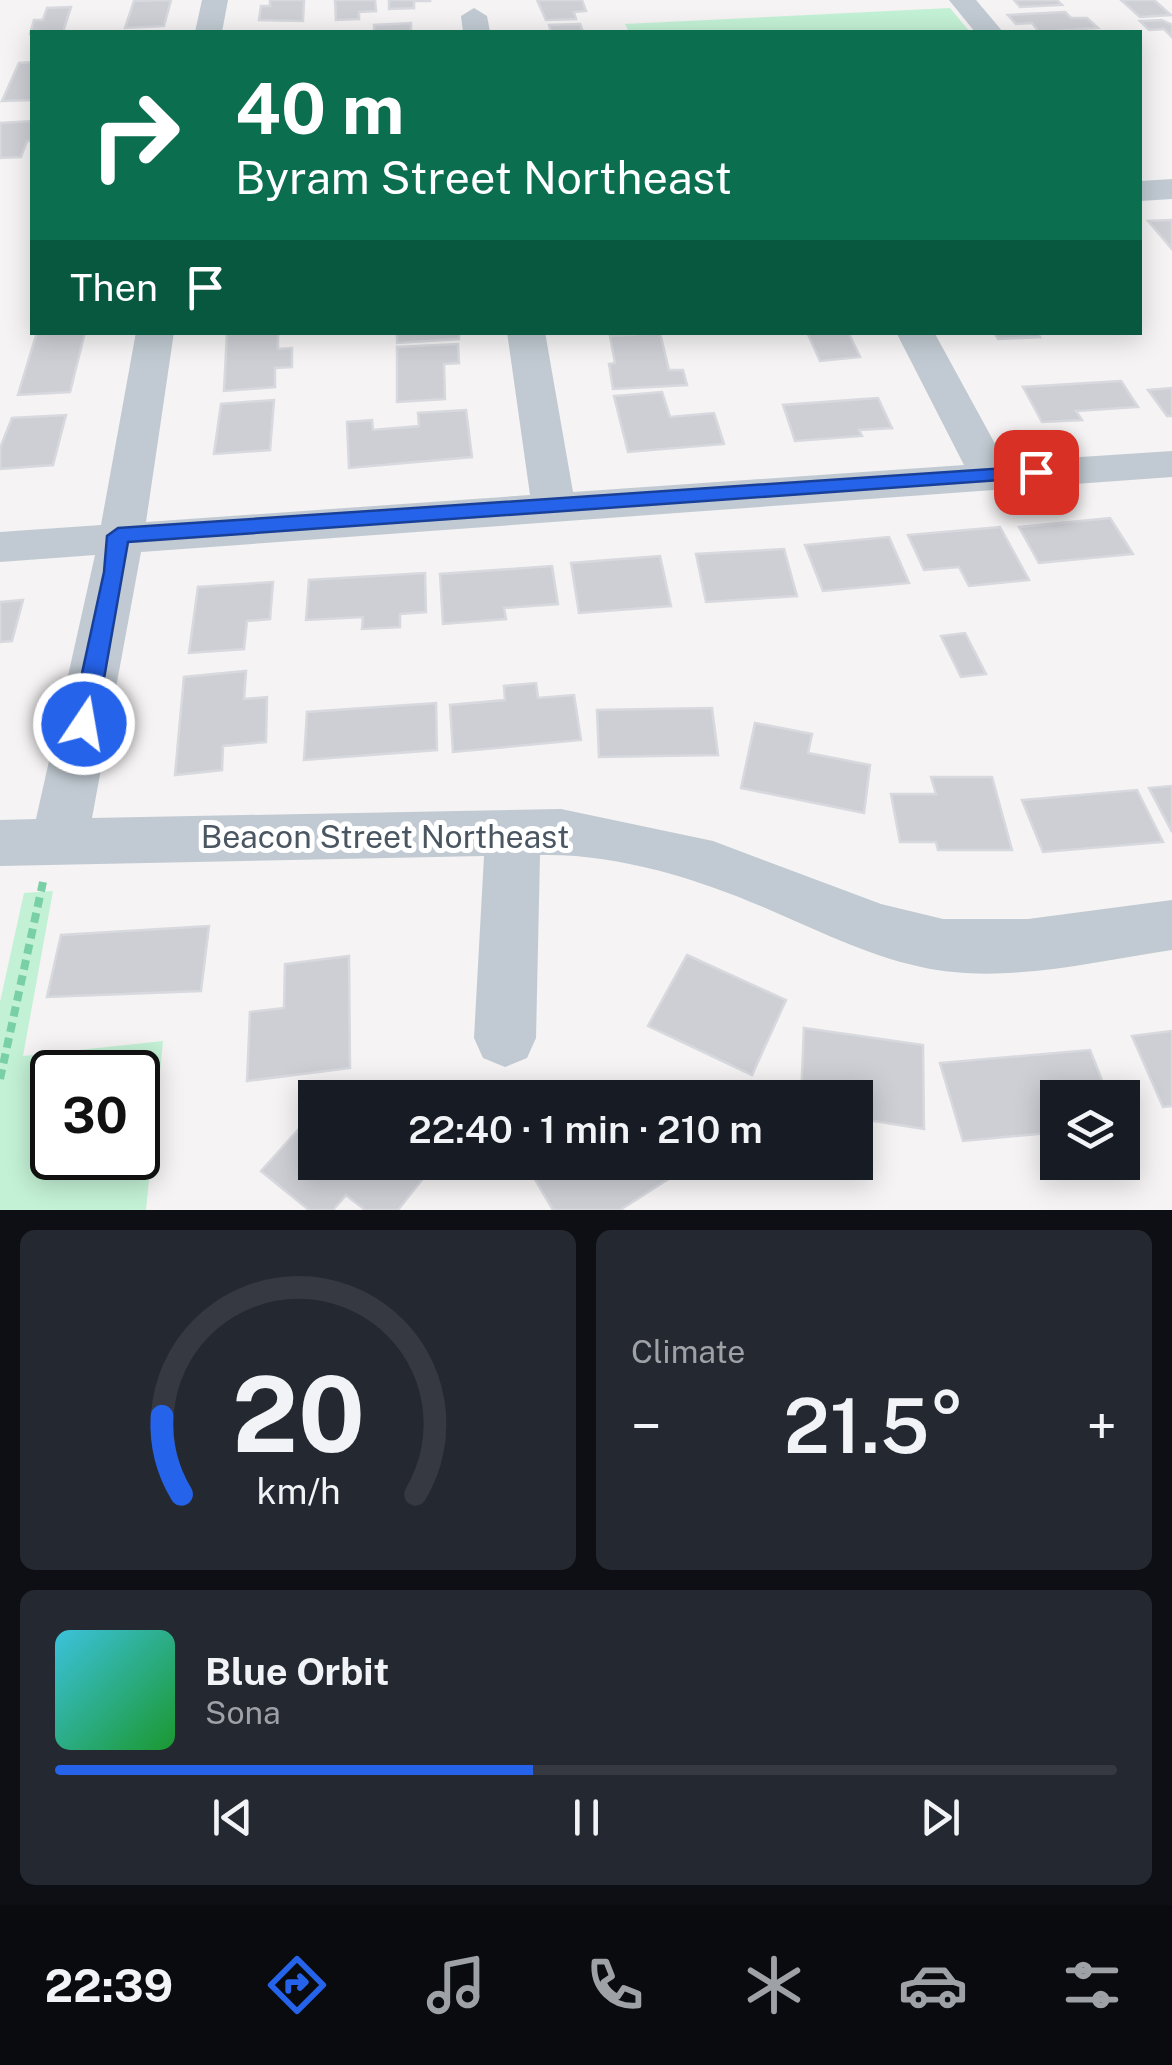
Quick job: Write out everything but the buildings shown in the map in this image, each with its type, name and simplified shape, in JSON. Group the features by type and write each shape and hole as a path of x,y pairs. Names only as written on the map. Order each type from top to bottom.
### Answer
{"street":[{"path":"210,30 216,0"},
{"path":"962,0 987,30"},
{"path":"1142,190 1172,188"},
{"path":"60,839 115,572 154,335"},
{"path":"526,335 554,507"},
{"path":"917,335 990,475"},
{"path":"0,547 1172,464"},
{"name":"Beacon Street Northeast","path":"0,843 561,832 623,840 757,879 892,932 943,944 1001,944 1172,926"},
{"path":"505,1038 513,834"}],"path":[{"path":"0,1079 46,869 60,839"}],"green space":[{"path":"950,8 968,30 628,30 625,24"},
{"path":"53,891 23,1056 30,1055 30,1180 149,1180 146,1210 0,1210 0,1002 24,893"},
{"path":"163,1041 160,1071 160,1050 79,1050"}],"route":[{"path":"84,724 115,572 118,536 1036,472"}]}
